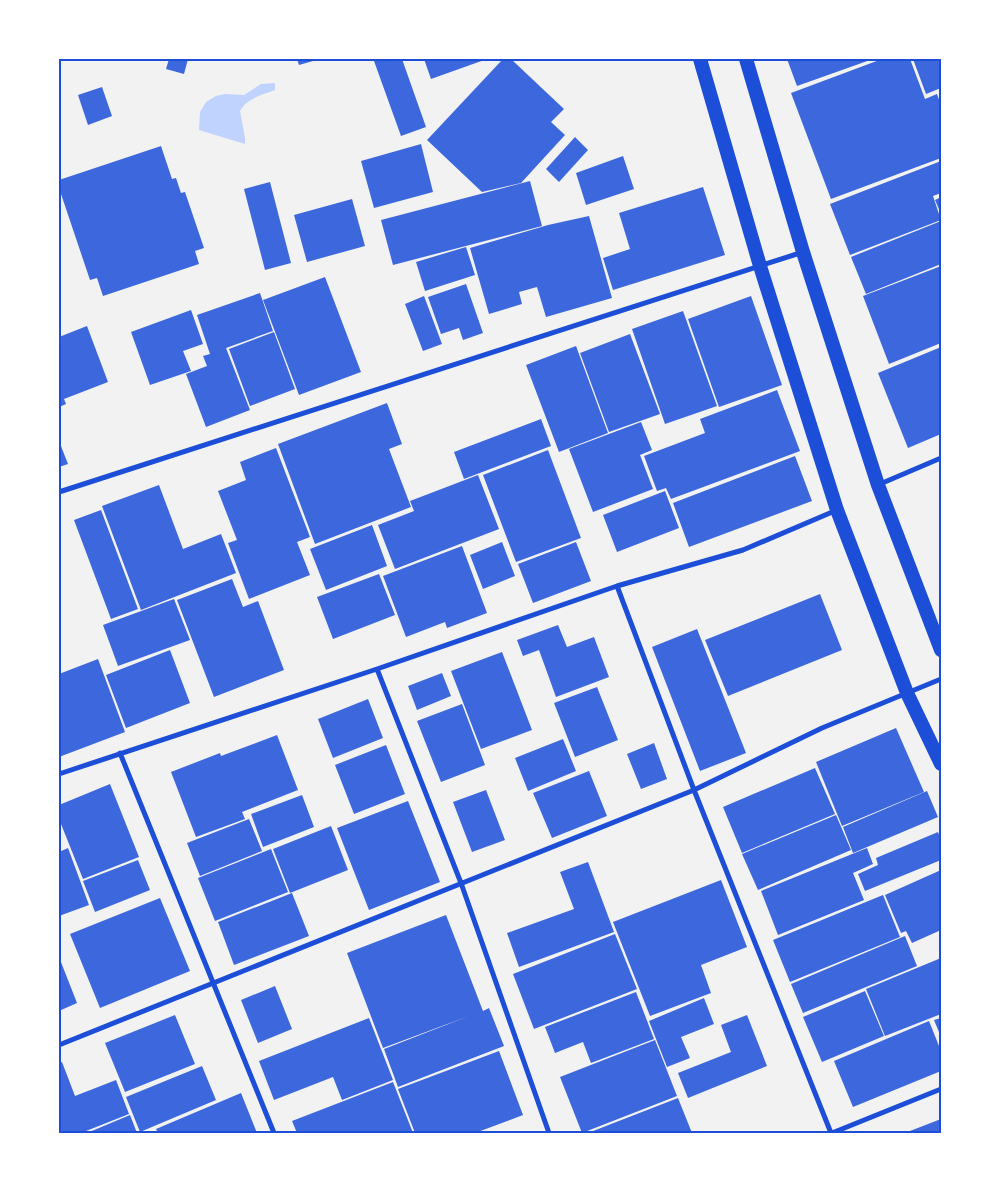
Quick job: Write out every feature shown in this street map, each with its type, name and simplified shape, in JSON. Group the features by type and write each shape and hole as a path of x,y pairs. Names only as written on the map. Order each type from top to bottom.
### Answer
{"highway":[{"path":"700,59 760,266 837,510 907,693 941,764"},
{"path":"746,59 803,252 878,485 941,650"}],"street":[{"path":"59,492 803,252"},
{"path":"878,485 941,458"},
{"path":"59,774 617,586 743,550 837,510"},
{"path":"617,586 694,790 831,1133 941,1089"},
{"path":"377,668 461,884 549,1133"},
{"path":"59,1045 694,790 822,728 941,679"},
{"path":"120,753 274,1133"}],"water":[{"path":"275,83 275,90 251,100 240,111 245,144 199,130 200,112 206,102 216,96 225,94 244,95 261,84"}],"building":[{"path":"169,59 188,59 184,74 166,69"},
{"path":"297,59 320,59 299,65"},
{"path":"379,59 402,59 426,127 401,136 374,61"},
{"path":"424,59 487,59 431,79"},
{"path":"503,59 511,59 564,109 551,122 565,135 521,183 482,192 427,140"},
{"path":"787,59 873,59 797,86"},
{"path":"882,59 910,59 925,99 937,94 941,105 941,158 831,199 791,93"},
{"path":"913,59 941,59 941,88 926,94"},
{"path":"102,87 112,116 88,125 78,95"},
{"path":"575,137 588,150 559,182 546,169"},
{"path":"421,144 433,192 374,208 361,161"},
{"path":"161,146 172,179 176,178 181,193 185,192 204,248 195,251 199,264 103,296 97,278 90,280 59,188 59,180"},
{"path":"623,156 634,189 586,205 576,173"},
{"path":"941,161 941,193 933,196 941,220 850,255 830,204"},
{"path":"530,181 542,226 393,265 381,220"},
{"path":"270,182 291,263 265,270 244,189"},
{"path":"703,187 725,255 613,290 603,258 630,249 619,213"},
{"path":"941,197 941,214 935,200"},
{"path":"352,199 365,246 307,262 294,215"},
{"path":"589,216 612,298 546,317 537,287 519,292 522,304 489,314 470,248 548,225"},
{"path":"941,221 941,264 866,294 851,257"},
{"path":"466,247 475,275 425,291 416,262"},
{"path":"941,266 941,343 889,364 863,296"},
{"path":"325,277 361,372 299,395 263,300"},
{"path":"466,284 483,333 463,340 459,328 441,334 428,297"},
{"path":"260,293 273,331 226,348 250,410 206,427 186,374 207,366 203,356 210,354 197,315"},
{"path":"424,296 442,344 423,351 405,304"},
{"path":"751,296 782,385 719,407 688,319"},
{"path":"191,310 203,344 183,351 191,371 150,385 131,332"},
{"path":"683,311 717,406 665,424 632,329"},
{"path":"87,326 108,382 64,399 66,404 59,407 59,337"},
{"path":"274,332 295,389 250,406 229,349"},
{"path":"630,334 660,414 609,432 580,353"},
{"path":"576,346 608,433 559,452 526,365"},
{"path":"941,347 941,434 908,448 878,373"},
{"path":"777,390 800,451 671,499 666,488 657,491 644,456 705,433 700,419"},
{"path":"387,403 402,444 389,449 411,507 315,544 278,444"},
{"path":"541,419 551,446 464,479 454,452"},
{"path":"641,422 652,450 640,455 653,489 593,512 569,449"},
{"path":"59,441 68,464 59,467"},
{"path":"276,448 310,537 297,542 310,575 249,599 228,543 237,540 218,491 246,480 240,462"},
{"path":"548,450 581,538 516,562 483,475"},
{"path":"795,456 812,501 689,547 673,503"},
{"path":"478,475 499,529 395,569 378,525 414,511 410,501"},
{"path":"159,485 183,549 221,534 236,573 141,610 102,506"},
{"path":"665,491 679,528 617,552 603,515"},
{"path":"101,510 138,609 111,619 74,520"},
{"path":"372,525 387,566 326,590 310,549"},
{"path":"502,542 515,576 483,589 470,555"},
{"path":"576,542 591,581 533,603 518,564"},
{"path":"462,546 487,613 447,628 445,622 406,637 383,576"},
{"path":"379,574 395,615 333,639 317,597"},
{"path":"232,579 243,607 258,601 284,670 214,697 177,600"},
{"path":"820,594 842,650 728,696 705,640"},
{"path":"174,599 190,640 118,666 103,625"},
{"path":"558,625 567,647 594,637 609,677 556,697 539,650 523,656 517,640"},
{"path":"697,629 746,753 700,771 652,647"},
{"path":"170,650 190,703 126,728 106,675"},
{"path":"502,652 532,730 481,749 451,671"},
{"path":"98,659 125,732 59,757 59,674"},
{"path":"442,673 451,696 417,710 408,686"},
{"path":"597,687 618,740 575,757 554,703"},
{"path":"368,699 383,738 333,758 318,719"},
{"path":"462,704 485,765 441,782 417,721"},
{"path":"896,728 924,792 842,826 816,762"},
{"path":"277,735 298,790 242,812 245,819 196,837 171,772 220,753 221,756"},
{"path":"563,739 576,771 528,791 515,758"},
{"path":"654,743 667,779 641,789 627,754"},
{"path":"386,745 405,794 354,814 335,765"},
{"path":"815,768 835,814 742,853 723,807"},
{"path":"589,771 607,816 552,838 533,793"},
{"path":"110,784 139,857 83,879 59,819 59,805"},
{"path":"486,790 505,840 472,852 453,802"},
{"path":"927,791 938,817 853,853 843,827"},
{"path":"302,795 314,827 263,847 251,814"},
{"path":"408,801 440,882 369,910 337,828"},
{"path":"836,815 851,850 758,890 742,854"},
{"path":"249,819 262,851 200,876 187,843"},
{"path":"331,826 348,870 290,893 273,849"},
{"path":"938,832 941,840 941,860 865,891 858,874 878,865 876,858"},
{"path":"68,848 89,905 59,916 59,852"},
{"path":"867,848 873,864 853,873 864,900 778,935 761,891"},
{"path":"271,849 288,892 215,921 198,878"},
{"path":"138,860 150,890 95,912 83,881"},
{"path":"588,862 614,932 519,967 507,933 574,909 560,872"},
{"path":"941,870 941,930 912,943 906,931 901,933 885,895"},
{"path":"721,880 747,947 701,965 711,993 650,1016 613,922"},
{"path":"292,893 309,936 234,965 218,922"},
{"path":"883,895 900,937 790,982 773,940"},
{"path":"160,898 190,971 100,1008 70,934"},
{"path":"446,915 483,1011 489,1008 504,1046 398,1087 384,1049 469,1016 383,1048 347,953"},
{"path":"615,934 637,989 534,1029 513,974"},
{"path":"905,936 917,966 803,1013 791,984"},
{"path":"59,957 77,1003 59,1011"},
{"path":"941,958 941,1014 885,1036 866,989"},
{"path":"275,986 292,1029 258,1043 241,1000"},
{"path":"865,991 884,1036 822,1062 803,1017"},
{"path":"636,992 654,1039 591,1063 583,1042 555,1053 545,1027"},
{"path":"704,998 714,1024 681,1037 690,1058 667,1067 649,1021"},
{"path":"175,1015 195,1064 125,1092 105,1043"},
{"path":"747,1015 767,1066 688,1098 678,1073 731,1052 721,1025"},
{"path":"369,1018 393,1080 342,1100 333,1077 274,1100 259,1061"},
{"path":"941,1018 941,1037 934,1020"},
{"path":"929,1021 941,1051 941,1071 853,1107 834,1061"},
{"path":"655,1040 677,1096 582,1133 560,1077"},
{"path":"499,1051 523,1115 475,1133 415,1133 398,1089"},
{"path":"62,1062 75,1096 116,1080 129,1114 81,1133 59,1133 59,1063"},
{"path":"202,1066 216,1100 140,1132 126,1097"},
{"path":"393,1082 413,1133 297,1133 292,1121"},
{"path":"241,1093 257,1133 158,1133 156,1129"},
{"path":"678,1098 692,1133 588,1133"},
{"path":"130,1115 137,1133 87,1133"},
{"path":"941,1119 941,1133 911,1133 910,1131"}]}
